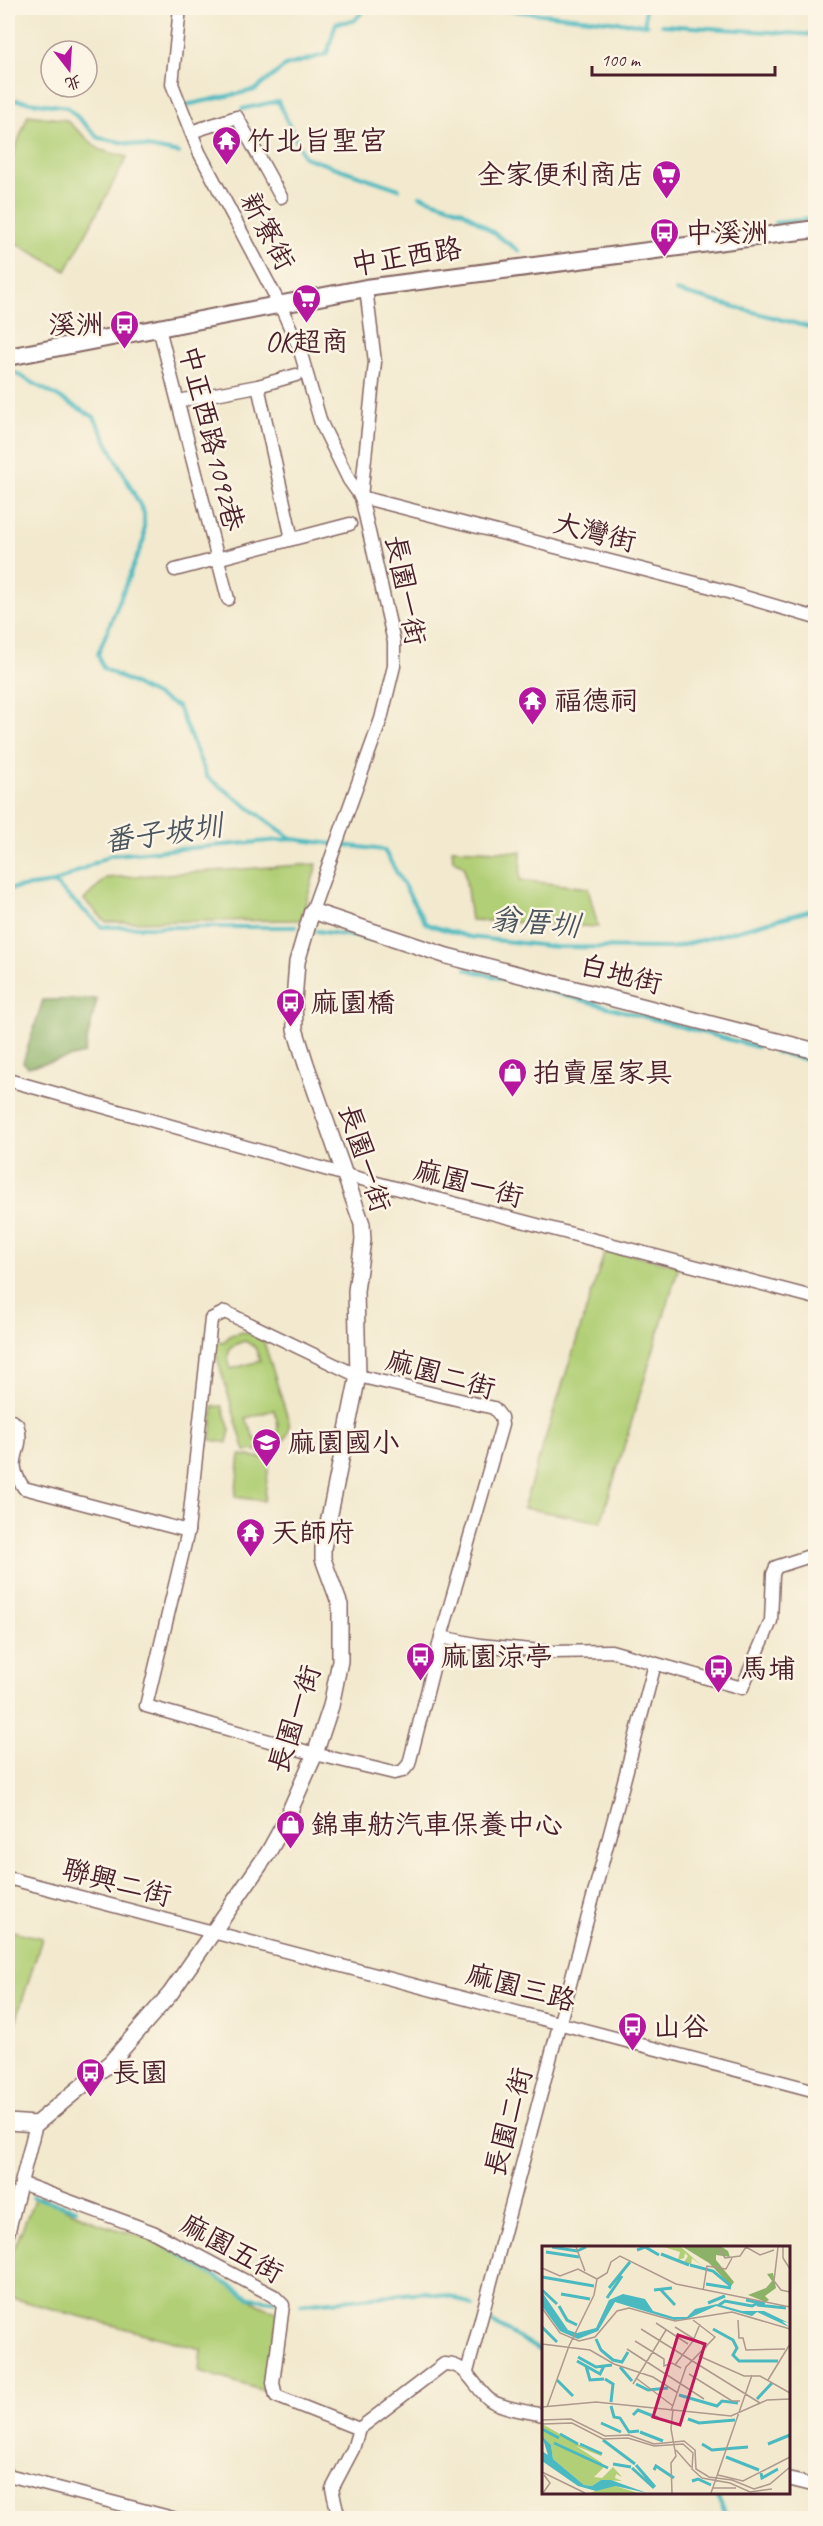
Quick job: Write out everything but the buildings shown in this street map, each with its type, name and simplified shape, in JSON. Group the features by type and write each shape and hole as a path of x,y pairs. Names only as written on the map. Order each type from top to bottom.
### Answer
{"main road":[{"name":"中正西路","path":"8,357 366,288 816,229"}],"street":[{"name":"新寮街","path":"180,8 172,84 199,152 280,305"},
{"path":"191,132 237,117 281,197"},
{"name":"長園一街","path":"36,2124 111,2062 170,1994 268,1853 315,1754 331,1706 340,1661 340,1605 323,1559 323,1548 358,1376 356,1292 363,1240 362,1224 306,1064 296,1029 294,1001 297,962 312,910 381,718 394,666 394,642 361,497 375,362 366,288"},
{"name":"長園一街","path":"280,305 299,347 321,423 349,480 361,497"},
{"name":"中正西路1092巷","path":"159,328 228,599"},
{"path":"178,401 258,386 296,375"},
{"path":"258,386 292,539"},
{"name":"大灣街","path":"361,497 711,587 816,618"},
{"name":"中正西路1092巷","path":"218,559 350,524"},
{"path":"175,570 218,559"},
{"name":"白地街","path":"312,910 447,956 816,1051"},
{"name":"麻園一街","path":"8,1080 346,1175 816,1298"},
{"name":"麻園二街","path":"188,1530 211,1319 225,1312 358,1376 494,1408 501,1417 502,1425 441,1638"},
{"path":"8,1419 17,1424 21,1436 13,1465 16,1477 24,1488 188,1530 146,1706 315,1754 394,1773 403,1771 409,1764 441,1638 480,1646 539,1651 611,1651 742,1688 771,1621 773,1574 776,1567 816,1554"},
{"name":"長園二街","path":"467,2372 655,1664"},
{"name":"聯興二街","path":"8,1878 214,1933"},
{"name":"麻園三路","path":"214,1933 816,2091"},
{"path":"8,2122 36,2124 8,2234"},
{"name":"麻園五街","path":"21,2183 153,2232 274,2296 284,2305 273,2384 276,2396 359,2429"},
{"path":"339,2518 332,2489 353,2449 359,2429 444,2364 451,2364 467,2372 493,2402 542,2414"},
{"path":"8,2475 173,2518"},
{"path":"790,2479 816,2486"}],"green space":[{"path":"28,115 66,120 100,150 127,157 66,271 8,239 8,168"},
{"path":"452,849 521,852 520,880 588,888 598,927 471,920 464,866 453,860"},
{"path":"317,864 301,920 106,922 84,900 106,878"},
{"path":"97,999 84,1054 28,1067 23,1062 43,1000"},
{"path":"606,1248 679,1266 601,1522 523,1508"},
{"path":"243,1332 254,1335 264,1342 289,1422 286,1437 280,1445 271,1450 245,1451 213,1344 221,1341 222,1343 231,1335","holes":["245,1341 255,1347 260,1361 231,1369 228,1359 229,1351 235,1345","274,1410 278,1423 274,1438 263,1441 255,1440 246,1418"]},
{"path":"222,1406 230,1430 227,1443 211,1440 213,1407"},
{"path":"240,1455 270,1459 264,1501 235,1497"},
{"path":"8,1930 42,1938 8,2046"},
{"path":"40,2196 99,2224 155,2240 260,2305 281,2314 263,2380 264,2391 199,2371 201,2349 8,2297 8,2263 34,2200"}],"waterway":[{"path":"186,105 255,90 285,66 327,54 336,23 354,21 366,8"},
{"path":"485,8 647,25"},
{"path":"645,8 645,24"},
{"path":"662,25 816,35"},
{"path":"8,99 67,107 99,138 179,153"},
{"path":"242,109 278,101 304,157 399,189"},
{"path":"420,196 463,211 519,251"},
{"path":"775,223 816,218"},
{"path":"676,291 816,329"},
{"path":"8,369 94,417 144,513 144,539 98,654 103,668 178,707 207,777 291,838"},
{"name":"翁厝圳","path":"8,889 54,883 111,855 292,839 384,850 426,924 469,937 556,947 672,948 816,909"},
{"path":"54,883 102,927 296,927"},
{"path":"317,931 373,939"},
{"path":"466,969 757,1047"},
{"path":"776,1052 816,1062"},
{"path":"33,2197 76,2209"},
{"path":"168,2247 250,2298 274,2301"},
{"path":"301,2304 425,2292 454,2297 473,2306"},
{"path":"489,2320 542,2352"},
{"path":"716,2493 728,2518"}],"place":[{"name":"竹北旨聖宮","path":"226,166"},
{"name":"全家便利商店","path":"666,200"},
{"name":"中溪洲","path":"664,258"},
{"name":"OK超商","path":"307,324"},
{"name":"溪洲","path":"125,350"},
{"name":"福德祠","path":"533,726"},
{"name":"麻園橋","path":"290,1028"},
{"name":"拍賣屋家具","path":"512,1098"},
{"name":"麻園國小","path":"267,1468"},
{"name":"天師府","path":"250,1558"},
{"name":"麻園涼亭","path":"420,1682"},
{"name":"馬埔","path":"719,1694"},
{"name":"錦車舫汽車保養中心","path":"290,1850"},
{"name":"山谷","path":"632,2052"},
{"name":"長園","path":"91,2098"}],"water label":[{"name":"番子坡圳","path":"163,833"}]}
